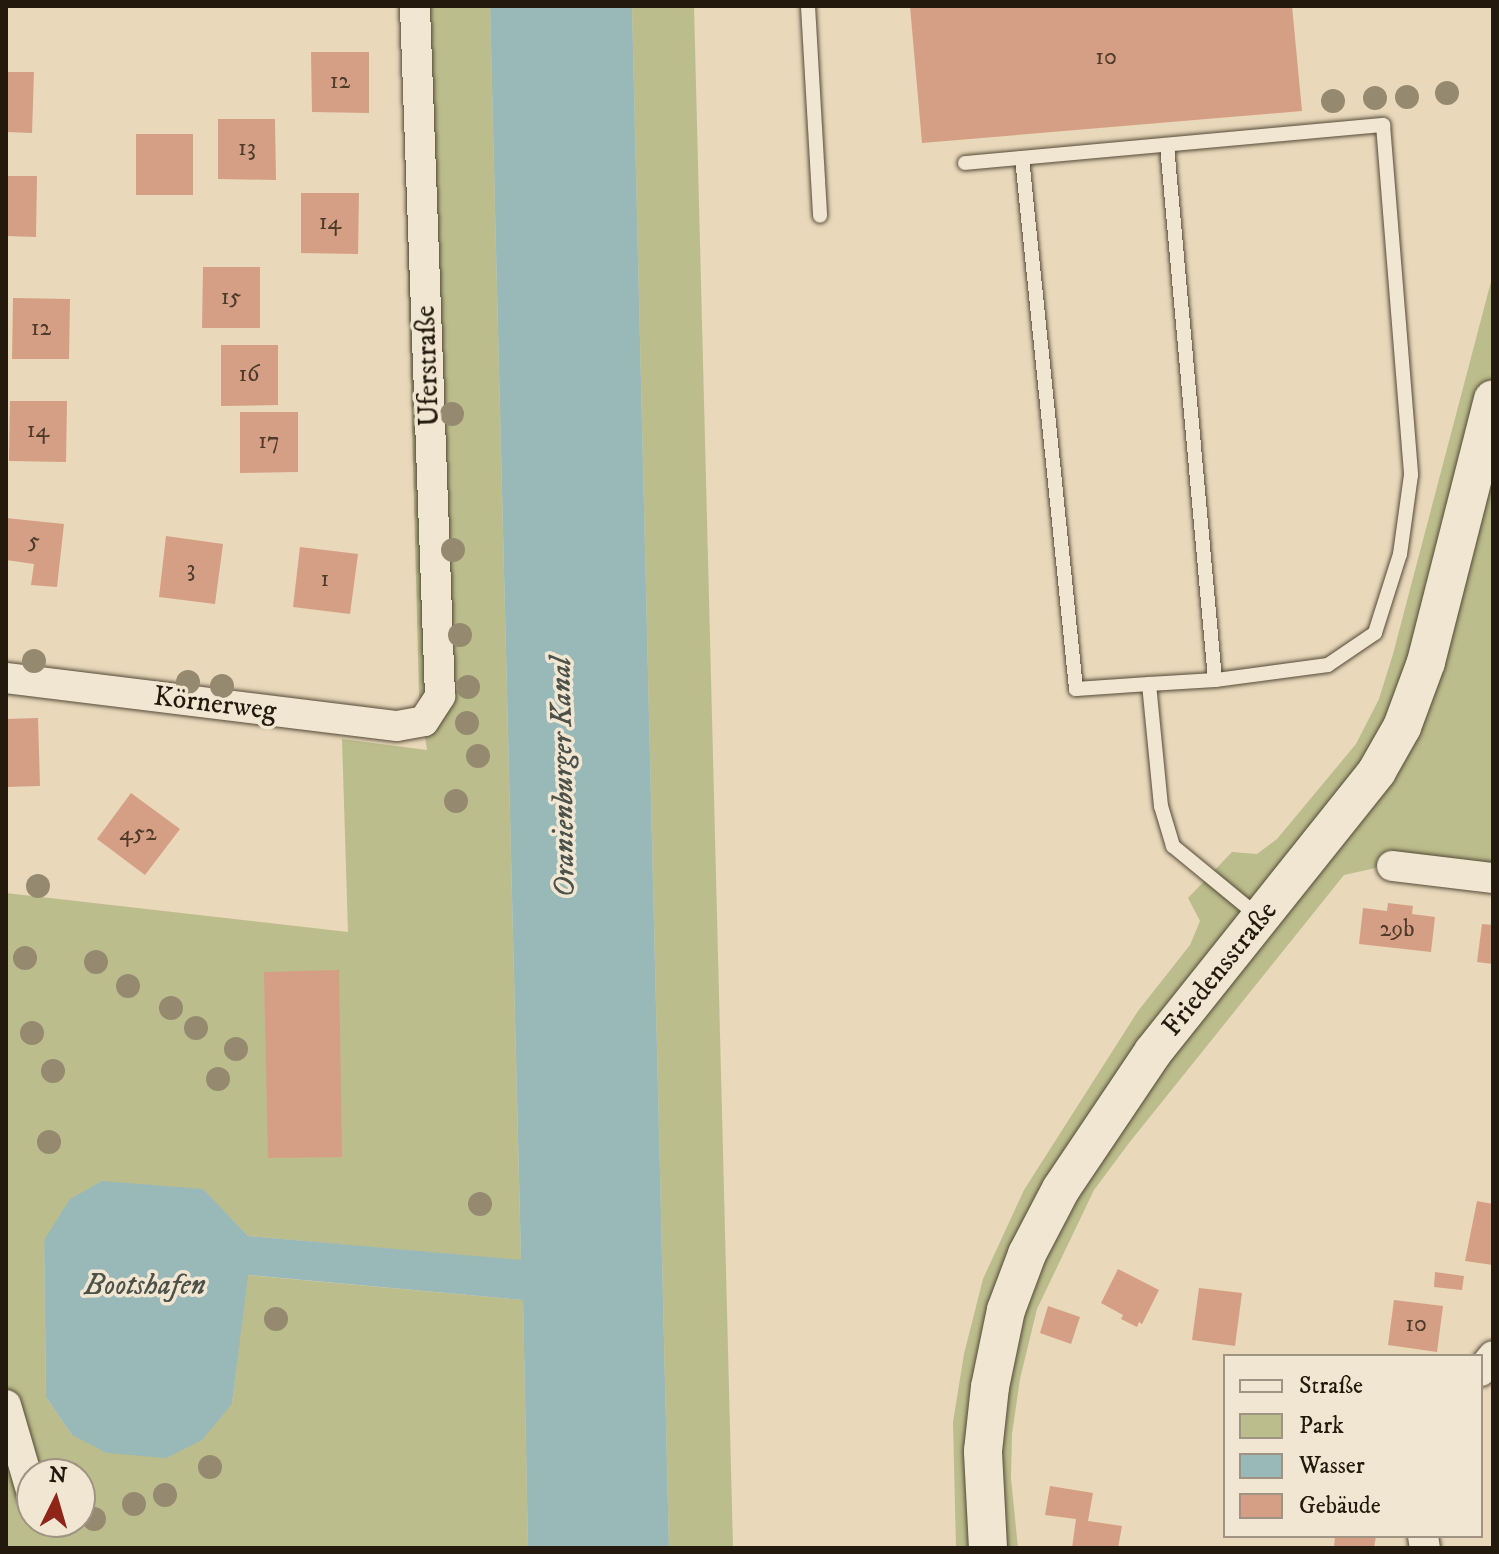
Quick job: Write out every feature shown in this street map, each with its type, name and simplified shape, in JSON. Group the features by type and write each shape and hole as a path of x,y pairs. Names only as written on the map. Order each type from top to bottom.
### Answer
{"street":[{"name":"Uferstraße","path":"415,6 440,696 424,721"},
{"name":"Friedensstraße","path":"988,1548 983,1451 990,1387 1006,1310 1027,1254 1061,1189 1153,1052 1377,771 1402,727 1426,662 1493,399"},
{"name":"Körnerweg","path":"6,678 397,726 424,721"},
{"path":"1392,866 1493,878"},
{"path":"6,1405 21,1458"}],"lane":[{"path":"808,6 820,216"},
{"path":"965,163 1383,125 1411,475 1400,554 1375,633 1328,665 1215,680 1076,689 1022,158"},
{"path":"1167,146 1215,680"},
{"path":"1149,684 1161,806 1173,846 1261,919"}],"green space":[{"path":"401,6 490,6 521,1261 248,1236 202,1189 44,1240 46,1397 72,1435 232,1404 247,1275 523,1300 528,1548 6,1548 6,893 348,932 342,739 427,750 419,695"},
{"path":"632,6 694,6 733,1548 669,1548"},
{"path":"1493,274 1493,867 1421,858 1344,875 1129,1143 1094,1190 1037,1309 1020,1379 1012,1434 1011,1478 1018,1548 956,1548 953,1422 964,1354 983,1279 1024,1190 1138,1011 1190,945 1200,921 1188,898 1232,852 1257,854 1277,839 1356,744 1379,699"}],"water":[{"path":"490,6 632,6 669,1548 528,1548 523,1300 248,1275 232,1404 202,1440 166,1458 107,1453 72,1435 46,1397 44,1240 70,1199 102,1181 203,1189 248,1236 521,1260"}],"building":[{"path":"910,6 1292,6 1302,111 922,143"},
{"path":"311,52 369,52 369,113 312,112"},
{"path":"6,72 34,72 32,133 6,132"},
{"path":"218,119 275,119 276,180 218,179"},
{"path":"136,134 193,134 193,195 136,195"},
{"path":"6,176 37,176 36,237 6,236"},
{"path":"301,193 359,193 358,254 301,253"},
{"path":"203,267 260,267 260,328 202,328"},
{"path":"13,298 70,299 69,359 12,359"},
{"path":"221,345 278,345 278,405 221,406"},
{"path":"10,401 67,401 66,462 9,461"},
{"path":"240,412 298,412 298,472 240,473"},
{"path":"6,518 64,524 57,587 31,585 34,564 6,560"},
{"path":"166,536 223,544 215,604 159,597"},
{"path":"300,547 358,554 350,614 293,607"},
{"path":"38,718 40,786 6,787 6,719"},
{"path":"131,793 180,829 145,875 97,839"},
{"path":"1388,903 1413,906 1412,914 1435,917 1431,952 1359,944 1363,908 1387,911"},
{"path":"1482,924 1493,925 1493,964 1477,962"},
{"path":"339,970 342,1157 268,1158 264,972"},
{"path":"1477,1201 1493,1204 1493,1265 1465,1261"},
{"path":"1118,1269 1159,1290 1142,1324 1139,1322 1137,1327 1101,1303"},
{"path":"1435,1272 1464,1276 1462,1290 1434,1287"},
{"path":"1199,1288 1242,1293 1235,1346 1192,1340"},
{"path":"1394,1300 1443,1306 1437,1352 1388,1345"},
{"path":"1048,1306 1080,1317 1071,1344 1040,1333"},
{"path":"1050,1486 1093,1493 1088,1521 1122,1526 1118,1548 1072,1548 1076,1519 1045,1515"},
{"path":"1335,1538 1376,1538 1374,1548 1334,1548"}],"water label":[{"name":"Oranienburger Kanal","path":"564,777"},
{"name":"Bootshafen","path":"145,1286"}]}
